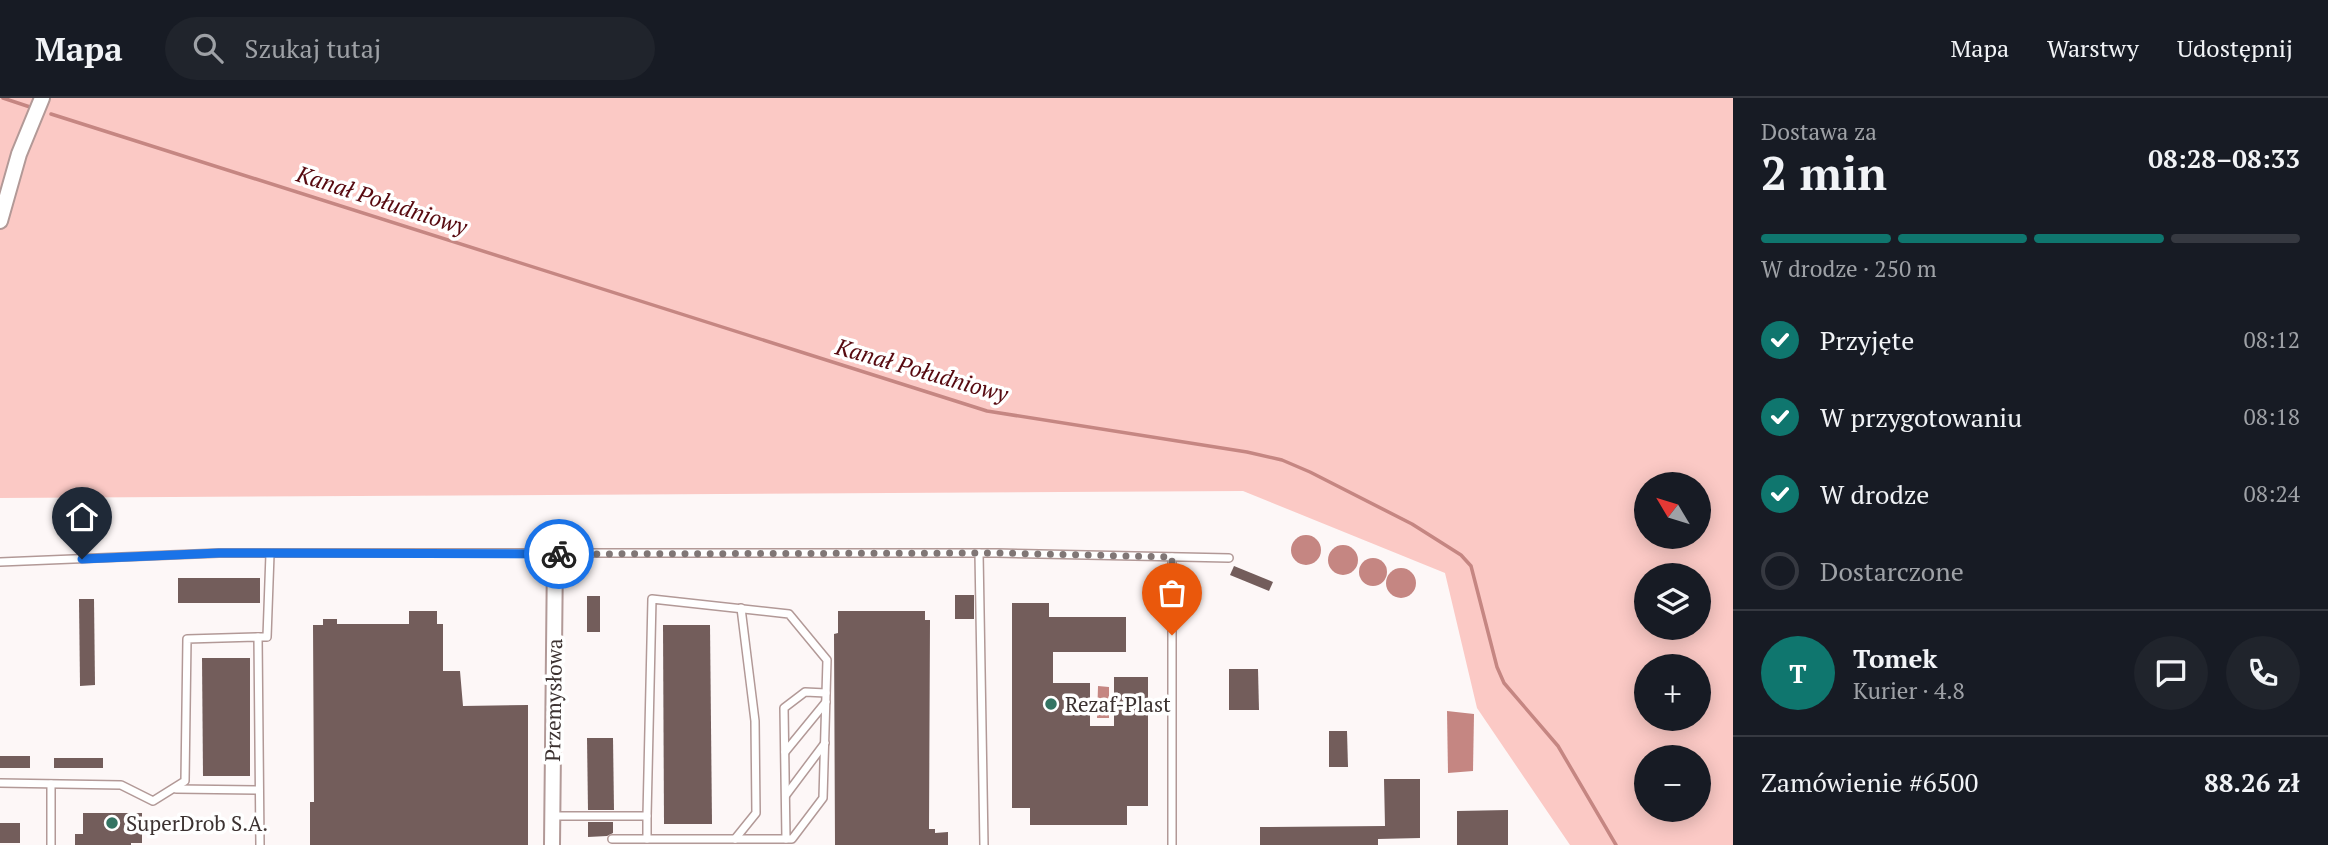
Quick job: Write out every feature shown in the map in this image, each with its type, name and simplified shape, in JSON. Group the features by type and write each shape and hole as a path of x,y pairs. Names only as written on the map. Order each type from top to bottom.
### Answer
{"street":[{"path":"0,221 16,164 41,99"},
{"name":"Przemysłowa","path":"552,845 555,554"}],"lane":[{"path":"0,562 219,553 979,553 1229,558"},
{"path":"979,553 984,845"},
{"path":"0,783 121,785 153,802 185,781 187,639 267,637 270,554"},
{"path":"1172,557 1172,845"},
{"path":"612,839 647,839 735,839 786,839 792,839 823,798 827,660 789,614 652,599 647,839"},
{"path":"735,839 756,813 755,721 741,608"},
{"path":"258,637 260,845"},
{"path":"786,839 784,708 805,692 826,692"},
{"path":"785,752 826,702"},
{"path":"785,795 825,743"},
{"path":"51,784 51,845"},
{"path":"175,789 259,790"},
{"path":"552,816 647,816"}],"shaded area":[{"path":"0,98 1733,98 1733,845 1570,845 1477,708 1445,573 1243,491 0,498"},
{"path":"1306,535 1312,536 1320,544 1320,556 1312,564 1306,565 1300,564 1292,556 1291,550 1292,544 1300,536"},
{"path":"1343,545 1349,546 1357,554 1357,566 1349,574 1343,575 1337,574 1329,566 1328,560 1329,554 1337,546"},
{"path":"1373,558 1383,562 1387,572 1383,582 1373,586 1363,582 1359,572 1363,562"},
{"path":"1401,568 1407,569 1415,577 1415,589 1407,597 1401,598 1395,597 1387,589 1386,583 1387,577 1395,569"},
{"path":"1098,686 1109,687 1109,718 1097,718"},
{"path":"1447,711 1474,714 1473,771 1448,773"}],"building":[{"path":"1234,566 1273,582 1269,591 1230,575"},
{"path":"178,578 260,578 260,603 178,603"},
{"path":"955,595 974,595 974,619 955,619"},
{"path":"587,596 600,596 600,632 587,632"},
{"path":"79,599 94,599 95,685 80,686"},
{"name":"Rezaf-Plast","path":"1012,603 1049,603 1049,617 1126,617 1126,652 1053,652 1053,683 1090,683 1090,726 1114,726 1114,677 1148,677 1148,806 1127,806 1127,825 1030,825 1030,808 1012,808"},
{"path":"409,611 437,611 437,624 443,624 443,671 460,671 463,706 528,705 528,845 310,845 310,802 314,802 313,625 323,625 323,619 337,619 337,624 409,624"},
{"path":"838,611 925,611 925,620 930,620 929,829 935,829 935,833 948,832 948,845 835,845 834,634 838,633"},
{"path":"663,625 710,625 712,824 664,824"},
{"path":"202,658 250,658 250,776 203,776"},
{"path":"1229,669 1258,669 1259,710 1229,710"},
{"path":"1329,731 1347,731 1348,767 1329,767"},
{"path":"587,738 613,738 614,810 588,810"},
{"path":"0,756 30,756 30,768 0,768"},
{"path":"54,758 103,758 103,768 54,768"},
{"path":"1384,779 1420,779 1420,838 1378,839 1378,845 1260,845 1260,827 1385,826"},
{"path":"1508,810 1508,845 1457,845 1457,811"},
{"name":"SuperDrob S.A.","path":"83,813 142,813 142,843 75,845 75,834 83,834"},
{"path":"588,822 613,822 613,833 588,837"},
{"path":"0,823 20,823 20,843 0,843"}],"waterway":[{"name":"Kanał Południowy","path":"3,98 30,107"},
{"name":"Kanał Południowy","path":"51,114 987,411 1247,452 1282,460 1310,472 1412,524 1461,555 1471,566 1497,667 1504,683 1558,746 1616,845"}],"way so far":[{"path":"559,554 997,553 1172,557 1172,635"}],"place":[{"name":"Rezaf-Plast","path":"1051,704"},
{"name":"SuperDrob S.A.","path":"112,823"}],"route":[{"path":"82,559 219,553 559,554"}]}
